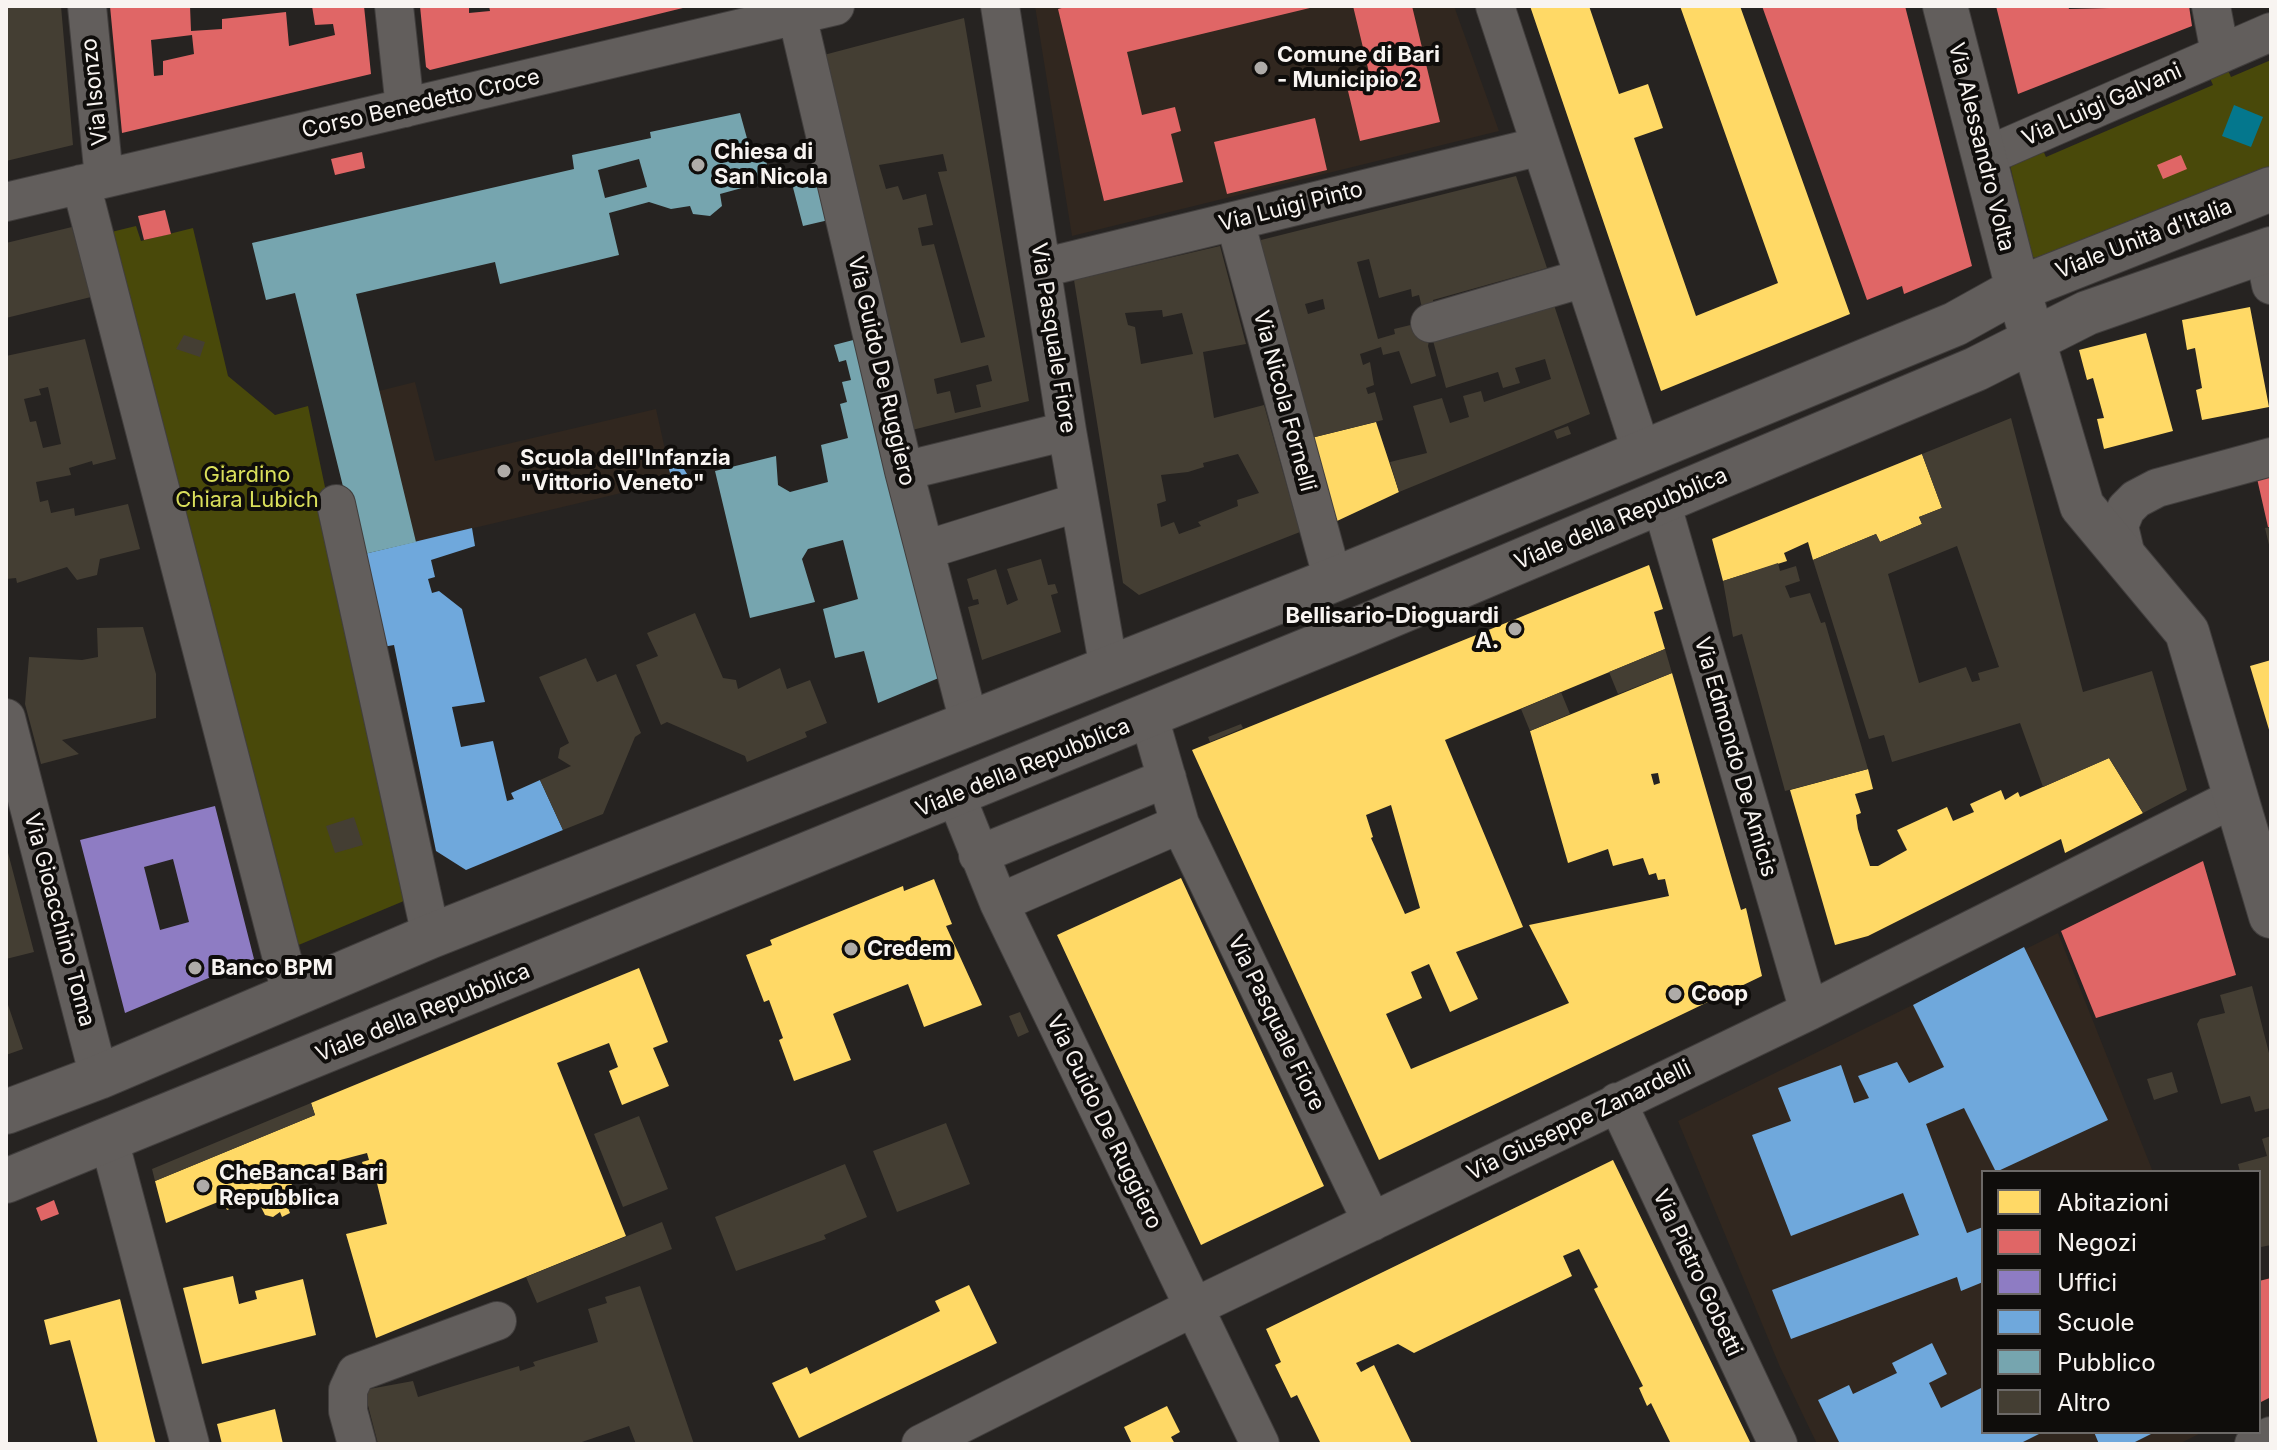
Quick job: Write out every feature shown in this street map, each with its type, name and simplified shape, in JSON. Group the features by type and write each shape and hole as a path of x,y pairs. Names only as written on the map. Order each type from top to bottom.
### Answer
{"main road":[{"name":"Via Alessandro Volta","path":"1945,6 2018,289 2082,506 2187,632 2271,916"},
{"name":"Viale Unità d'Italia","path":"2018,289 2271,189"},
{"path":"2034,340 2087,313 2269,262"},
{"path":"6,1112 99,1077 431,936 970,726 1333,580 1955,324 2018,289"},
{"name":"Viale della Repubblica","path":"6,1181 1149,717 1976,369 2034,340"}],"street":[{"name":"Via Isonzo","path":"87,6 92,181 291,993"},
{"path":"394,6 405,108"},
{"name":"Corso Benedetto Croce","path":"6,202 405,108 720,19 797,15 835,6"},
{"name":"Via Pasquale Fiore","path":"1000,6 1067,431 1109,669"},
{"path":"1495,6 1642,453"},
{"path":"2211,6 2220,53"},
{"name":"Via Guido De Ruggiero","path":"797,15 904,471 970,726"},
{"name":"Via Luigi Galvani","path":"1984,157 2271,32"},
{"name":"Via Luigi Pinto","path":"1042,268 1541,146"},
{"name":"Via Nicola Fornelli","path":"1235,221 1333,580"},
{"path":"1430,323 1584,278"},
{"path":"904,471 1067,431"},
{"path":"2127,560 2119,526 2126,509 2136,499 2157,488 2271,457"},
{"path":"925,550 1079,502"},
{"name":"Via Edmondo De Amicis","path":"1661,502 1809,1011"},
{"path":"336,504 431,936"},
{"name":"Via Pasquale Fiore","path":"1149,717 1180,824 1372,1222"},
{"name":"Via Gioacchino Toma","path":"6,718 15,788 99,1077"},
{"path":"978,855 1167,778"},
{"name":"Via Guido De Ruggiero","path":"956,796 999,903 1260,1444"},
{"name":"Via Giuseppe Zanardelli","path":"921,1444 1193,1308 1809,1011 2236,797"},
{"path":"999,903 1180,824"},
{"name":"Via Pietro Gobetti","path":"1617,1102 1778,1444"},
{"path":"109,1140 190,1444"},
{"path":"357,1444 348,1411 348,1390 356,1373 497,1321"},
{"path":"2254,1444 2271,1436"}],"shaded area":[{"name":"Comune di Bari - Municipio 2","path":"1035,6 1454,6 1499,131 1072,236"},
{"name":"Scuola dell'Infanzia \"Vittorio Veneto\"","path":"415,382 435,461 656,409 672,481 360,555 323,405"},
{"path":"2058,933 2152,1170 1981,1170 1981,1434 2199,1434 2179,1444 1817,1444 1780,1367 1678,1121"}],"green space":[{"path":"2271,60 2271,170 2037,259 2031,256 2010,165 2041,146 2046,157 2213,85 2208,74 2226,66 2231,77"},
{"name":"Giardino Chiara Lubich","path":"136,226 141,241 193,228 228,376 275,415 308,406 411,898 289,949 103,234"}],"water":[{"path":"2234,105 2263,117 2251,147 2222,136"}],"building: Abitazioni":[{"path":"1530,6 1589,6 1619,94 1648,84 1663,128 1634,138 1696,316 1778,283 1680,6 1740,6 1850,314 1661,391"},
{"path":"2250,307 2269,407 2202,420 2196,390 2202,388 2195,348 2187,350 2182,320"},
{"path":"2146,333 2173,431 2104,449 2097,419 2104,418 2093,378 2087,380 2079,350"},
{"path":"1376,422 1399,492 1337,521 1311,438"},
{"path":"1922,454 1942,508 1919,517 1922,524 1880,542 1876,534 1813,560 1808,542 1784,553 1787,561 1723,581 1712,539"},
{"path":"1649,565 1663,609 1654,612 1665,649 1445,740 1523,927 1456,952 1478,999 1450,1012 1429,964 1411,972 1422,998 1386,1014 1411,1069 1569,1003 1529,925 1669,896 1665,879 1658,880 1656,873 1649,875 1643,858 1613,866 1608,849 1568,863 1530,731 1672,673 1741,910 1746,908 1762,976 1379,1160 1192,750","holes":["1658,773 1660,783 1654,785 1651,774","1391,805 1420,908 1405,914 1371,838 1366,815"]},
{"path":"2271,660 2271,733 2270,733 2250,666"},
{"path":"2109,758 2143,813 2065,853 2061,839 1868,936 1835,945 1790,790 1868,769 1873,789 1855,794 1861,813 1856,815 1870,866 1878,866 1907,850 1897,830 1947,807 1953,821 1974,812 1970,804 2001,790 2005,800 2018,792 2020,797"},
{"path":"1181,878 1324,1186 1201,1245 1057,935"},
{"path":"934,879 952,924 946,926 982,1005 924,1027 908,984 837,1012 833,1014 851,1060 794,1081 769,1000 764,1002 746,955 772,945 770,940 903,886 904,891"},
{"path":"639,968 668,1042 653,1048 669,1086 622,1105 609,1071 618,1067 609,1043 557,1063 626,1236 376,1338 346,1234 387,1224 374,1171 366,1174 362,1162 369,1160 367,1153 287,1174 300,1203 288,1208 290,1213 282,1217 280,1212 273,1217 265,1215 260,1205 249,1201 227,1210 223,1200 166,1223 155,1181 315,1115 311,1103"},
{"path":"1613,1160 1751,1444 1671,1444 1651,1403 1647,1406 1639,1388 1643,1386 1594,1289 1598,1287 1579,1249 1563,1256 1572,1276 1414,1353 1398,1344 1356,1363 1361,1372 1374,1365 1412,1444 1321,1444 1297,1395 1291,1398 1275,1365 1281,1362 1266,1329"},
{"path":"233,1276 239,1304 257,1299 255,1291 303,1279 316,1335 202,1364 183,1288"},
{"path":"969,1285 997,1343 799,1438 772,1383 807,1367 810,1374 940,1311 935,1301"},
{"path":"120,1299 156,1444 98,1444 70,1340 50,1345 44,1320"},
{"path":"1167,1406 1180,1432 1171,1437 1175,1444 1132,1444 1124,1427"},
{"path":"275,1409 283,1444 222,1444 217,1424"}],"building: Negozi":[{"path":"110,6 190,6 191,31 222,29 222,19 286,12 289,46 335,35 333,24 315,25 312,6 364,6 371,74 122,133","holes":["192,35 194,54 163,61 163,75 154,76 151,40"]},
{"path":"420,6 469,6 469,13 490,11 489,6 687,7 430,70 426,67"},
{"path":"1069,6 1314,7 1127,52 1142,115 1175,107 1181,131 1171,134 1183,182 1104,201 1058,9"},
{"path":"1353,6 1412,6 1440,122 1360,141 1348,91 1372,85"},
{"path":"1762,6 1905,6 1972,266 1904,294 1902,286 1867,300"},
{"path":"1996,6 2068,6 2069,9 2189,6 2192,26 2018,94"},
{"path":"1315,118 1327,170 1227,194 1214,142"},
{"path":"362,152 365,168 335,175 331,159"},
{"path":"2181,155 2187,169 2163,179 2157,165"},
{"path":"165,210 171,234 144,240 138,216"},
{"path":"2271,471 2271,527 2268,527 2256,474"},
{"path":"2203,861 2236,975 2096,1018 2061,931"},
{"path":"54,1200 59,1214 41,1221 36,1208"},
{"path":"2271,1278 2271,1397 2261,1402 2261,1280"}],"building: Uffici":[{"path":"215,806 254,959 125,1013 80,840","holes":["173,859 189,922 160,930 144,867"]}],"building: Scuole":[{"path":"677,458 689,477 672,481 667,461"},
{"path":"472,528 475,546 431,560 435,577 428,579 432,593 439,591 462,609 485,702 452,707 461,747 493,741 507,801 514,799 511,793 540,780 563,830 466,870 436,851 394,645 377,648 360,555"},
{"path":"2024,947 2108,1120 2000,1170 1995,1170 1964,1108 1926,1124 1967,1233 1981,1228 1981,1283 1961,1291 1957,1277 1791,1339 1772,1290 1919,1235 1903,1193 1791,1236 1752,1135 1791,1121 1778,1088 1841,1065 1854,1103 1869,1098 1858,1076 1897,1062 1909,1083 1944,1067 1913,1005"},
{"path":"1932,1343 1947,1374 1929,1383 1941,1408 1981,1388 1981,1434 2039,1434 2019,1444 1840,1444 1818,1400 1849,1385 1853,1394 1897,1373 1892,1363"},
{"path":"2095,1434 2151,1434 2131,1444 2099,1444"}],"building: Pubblico":[{"path":"740,113 753,160 765,157 771,180 720,194 722,206 710,216 693,214 690,206 671,209 649,202 609,213 619,255 500,284 495,262 356,294 416,542 360,555 295,293 266,300 252,243 574,169 572,155 651,138 650,132","holes":["639,159 647,187 605,198 598,170"]},
{"path":"821,168 833,219 803,226 790,176"},
{"path":"861,338 946,675 878,703 864,651 835,658 823,609 858,599 843,540 808,549 802,559 815,602 750,618 715,471 776,456 778,485 790,492 828,482 821,445 848,438 840,404 847,402 842,382 851,380 846,360 839,362 834,345"}],"building: Altro":[{"path":"6,6 61,6 73,145 6,161"},
{"path":"964,18 1029,401 912,430 820,56","holes":["943,154 947,171 938,172 985,337 961,343 934,244 922,246 918,228 933,225 926,194 903,200 898,186 886,189 879,165","988,365 992,381 976,385 981,407 955,413 950,391 937,394 934,379"]},
{"path":"1516,176 1547,268 1433,300 1434,305 1422,308 1419,295 1412,297 1411,289 1379,298 1369,259 1357,262 1378,339 1395,334 1394,329 1427,321 1428,346 1436,376 1411,384 1399,351 1383,355 1381,347 1360,354 1363,365 1370,362 1374,385 1366,388 1368,394 1375,392 1383,420 1311,438 1257,241","holes":["1323,299 1325,309 1308,314 1305,304"]},
{"path":"72,227 91,297 6,318 6,243"},
{"path":"1220,246 1246,344 1203,352 1214,418 1264,405 1300,532 1139,595 1123,583 1074,280","holes":["1162,310 1163,317 1182,313 1193,354 1141,364 1135,327 1128,325 1125,313","1238,454 1259,493 1237,500 1238,506 1198,522 1201,526 1179,534 1174,522 1161,527 1157,504 1166,501 1161,475 1188,472 1204,467 1203,463"]},
{"path":"1554,305 1590,414 1399,492 1390,462 1427,453 1413,406 1442,398 1450,423 1469,417 1463,396 1481,391 1484,402 1551,379 1545,359 1515,368 1520,383 1503,388 1498,372 1446,388 1432,337"},
{"path":"184,335 205,342 200,357 176,349"},
{"path":"85,339 116,459 93,465 92,461 69,468 71,475 36,482 40,502 48,500 51,513 74,508 75,516 128,504 140,549 100,559 97,575 77,580 67,567 17,583 16,578 6,579 6,356","holes":["48,387 61,444 43,448 36,421 30,422 24,399 41,395 39,389"]},
{"path":"2011,418 2083,692 2152,671 2187,790 2143,813 2109,758 2043,787 2020,723 1892,762 1884,735 1869,739 1813,560 1876,534 1880,542 1922,524 1919,517 1942,508 1922,454","holes":["1957,546 1999,667 1978,673 1980,680 1972,682 1966,667 1919,683 1888,574"]},
{"path":"1568,426 1571,434 1557,439 1554,431"},
{"path":"2271,527 2271,549 2270,549 2265,528"},
{"path":"1041,559 1048,585 1055,584 1058,593 1051,595 1061,632 982,660 968,607 979,604 978,599 973,600 967,579 996,569 1007,605 1018,600 1007,569"},
{"path":"1778,563 1780,571 1796,566 1800,581 1785,586 1790,598 1810,593 1821,623 1825,622 1868,769 1785,791 1742,634 1733,637 1723,581"},
{"path":"695,613 723,678 736,680 738,689 780,668 787,689 810,680 827,723 805,732 807,737 747,762 745,756 667,722 661,725 636,665 658,656 647,633"},
{"path":"143,627 156,674 156,718 62,740 79,754 41,764 25,704 29,657 82,660 98,657 97,628"},
{"path":"1665,649 1672,673 1618,694 1609,672"},
{"path":"586,658 597,682 616,674 641,733 635,737 603,814 563,830 540,780 571,766 558,758 560,748 569,743 539,677"},
{"path":"1561,692 1570,714 1530,731 1521,709"},
{"path":"1241,724 1243,728 1210,742 1208,737"},
{"path":"354,817 363,845 335,853 326,826"},
{"path":"6,845 34,952 6,959"},
{"path":"2252,986 2271,1061 2271,1108 2255,1112 2250,1096 2221,1104 2197,1024 2200,1019 2225,1013 2220,995"},
{"path":"6,999 23,1049 6,1055"},
{"path":"1020,1012 1029,1032 1018,1037 1009,1016"},
{"path":"2172,1072 2178,1092 2154,1100 2147,1079"},
{"path":"311,1103 315,1115 155,1181 152,1169"},
{"path":"639,1116 668,1189 623,1207 594,1134"},
{"path":"946,1123 970,1184 897,1212 873,1151"},
{"path":"2271,1136 2271,1245 2261,1247 2261,1170 2240,1170 2238,1164 2267,1156 2262,1139"},
{"path":"845,1164 867,1217 824,1235 826,1239 736,1271 715,1217"},
{"path":"662,1222 672,1249 537,1303 526,1277"},
{"path":"640,1286 694,1444 636,1444 629,1426 576,1444 378,1444 364,1390 413,1381 418,1397 519,1366 520,1371 535,1366 533,1362 598,1342 588,1309 607,1303 605,1297"}],"place":[{"name":"Comune di Bari - Municipio 2","path":"1261,68"},
{"name":"Chiesa di San Nicola","path":"698,165"},
{"name":"Scuola dell'Infanzia \"Vittorio Veneto\"","path":"504,471"},
{"name":"Bellisario-Dioguardi A.","path":"1515,629"},
{"name":"Credem","path":"851,949"},
{"name":"Banco BPM","path":"195,968"},
{"name":"Coop","path":"1675,994"},
{"name":"CheBanca! Bari Repubblica","path":"203,1186"}]}
